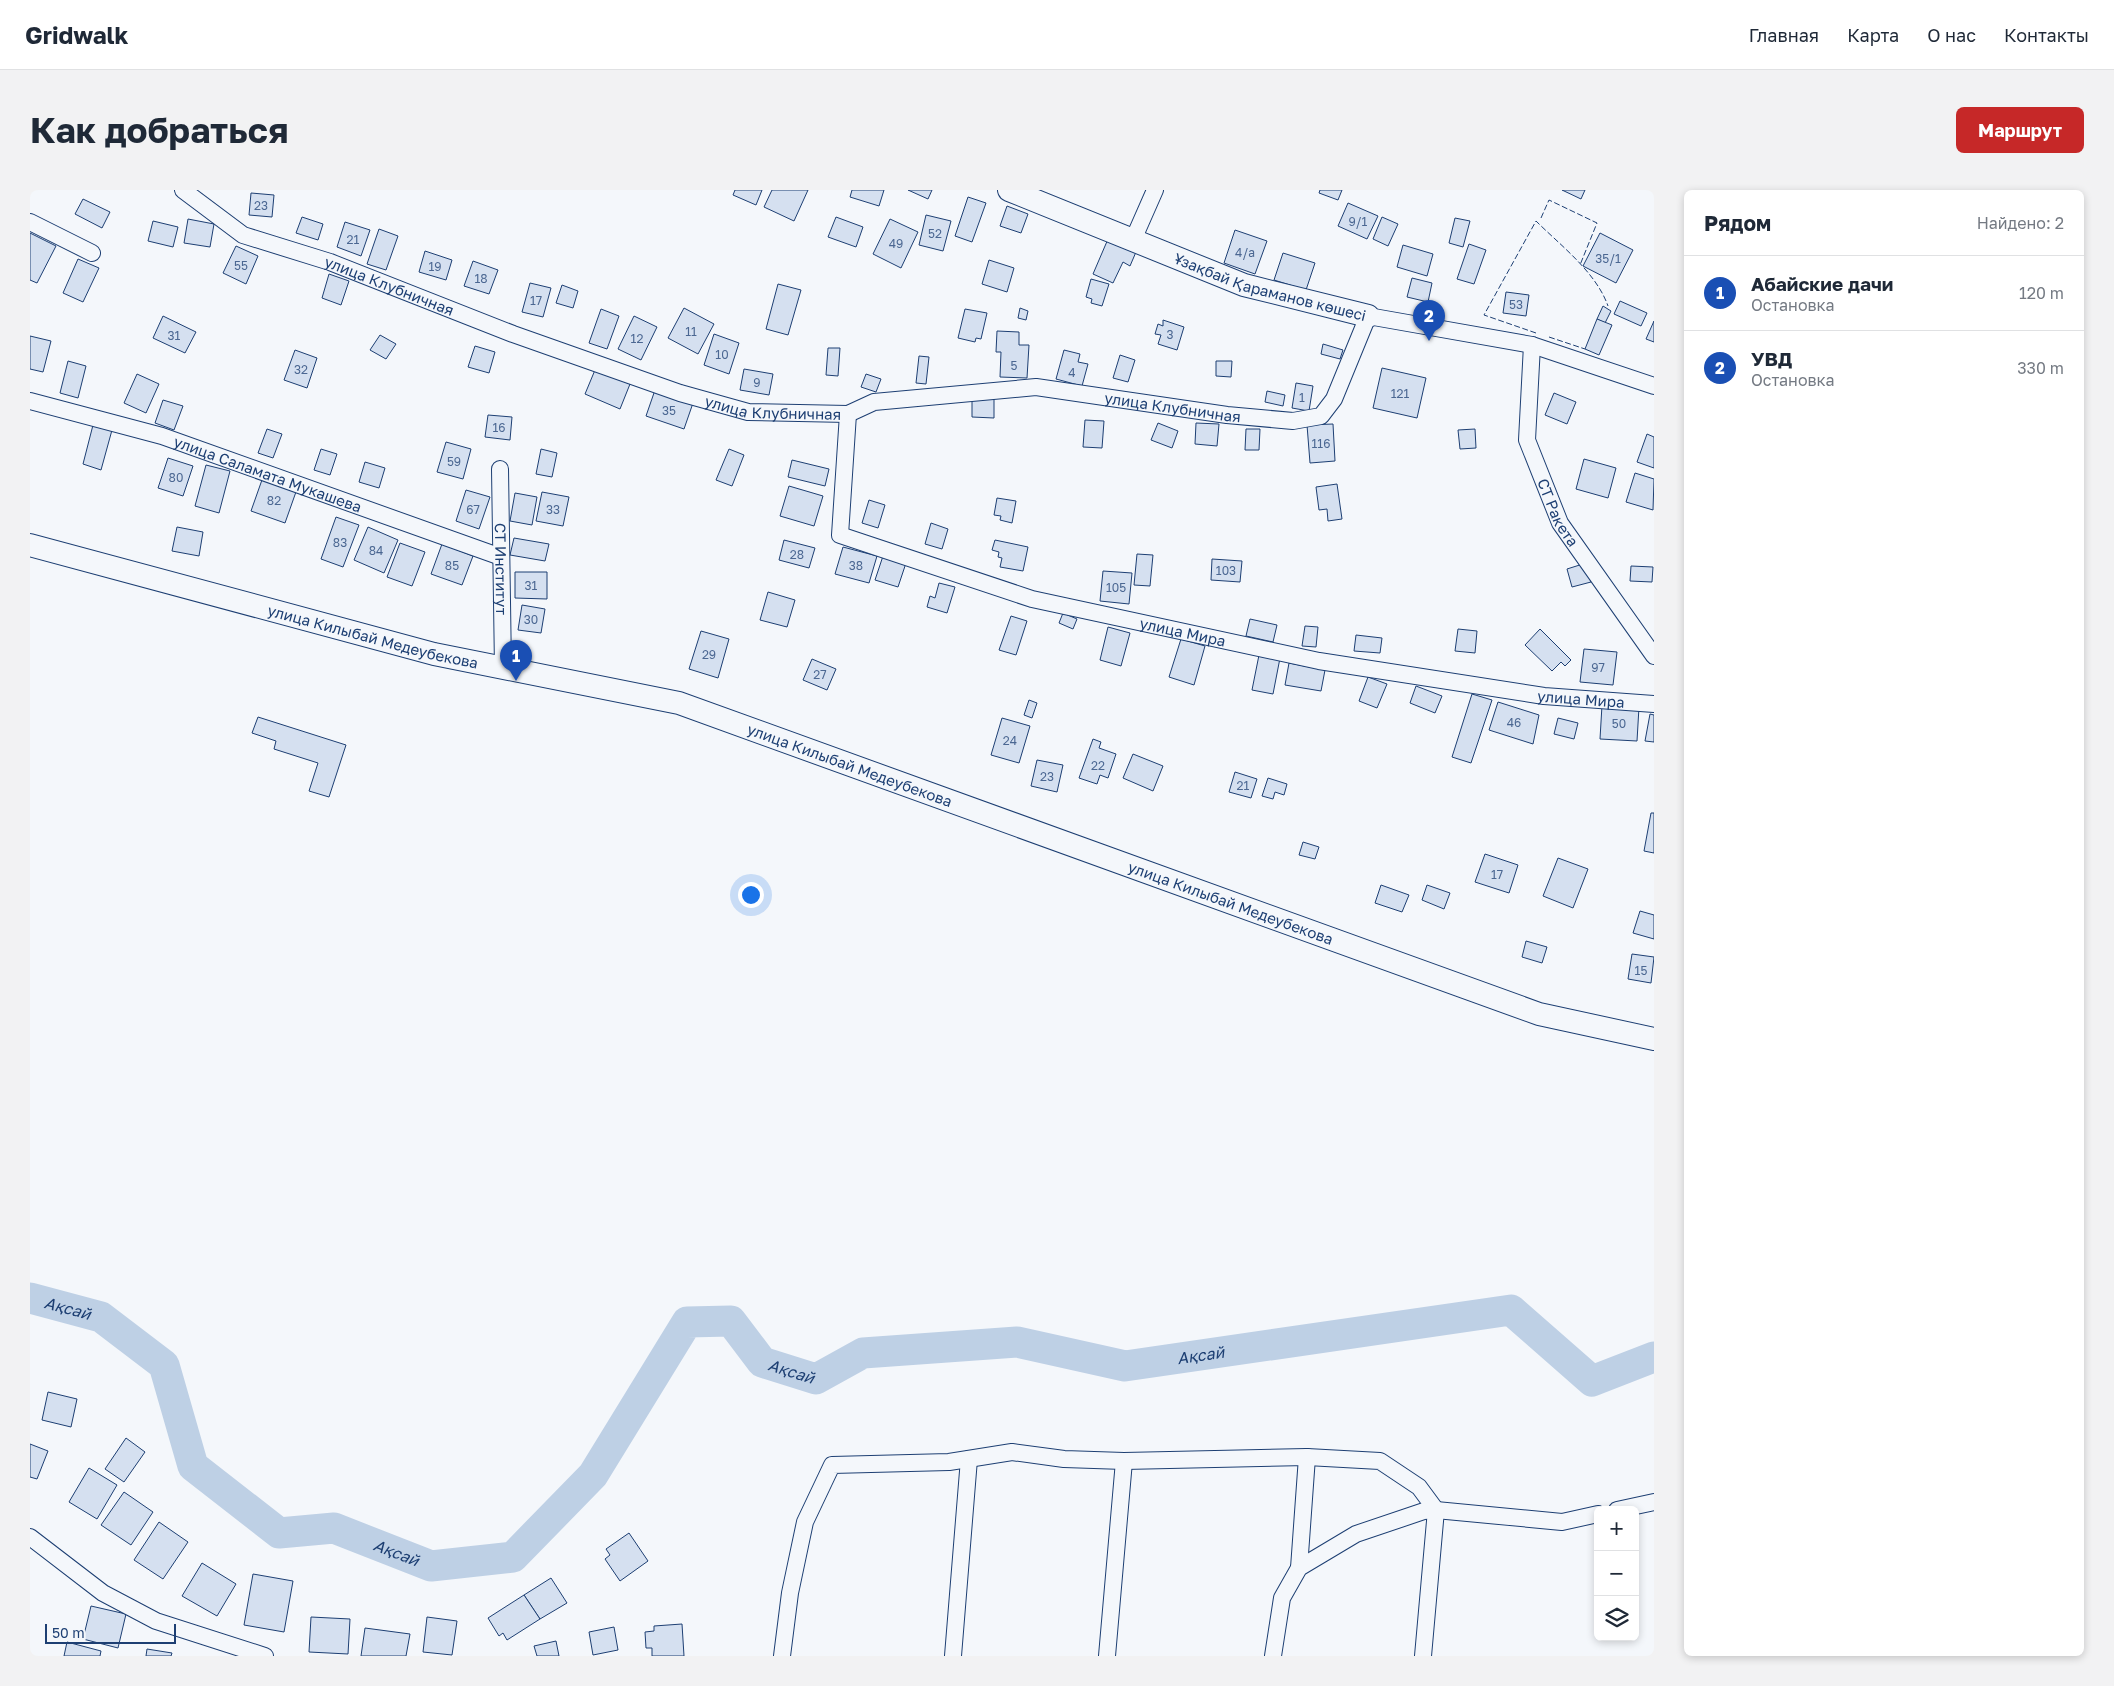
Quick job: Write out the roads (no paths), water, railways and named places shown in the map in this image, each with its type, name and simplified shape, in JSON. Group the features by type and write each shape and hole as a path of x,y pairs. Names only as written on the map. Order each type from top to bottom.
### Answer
{"main road":[{"name":"Ұзақбай Қараманов көшесі","path":"1009,190 1244,285 1368,316"},
{"name":"улица Килыбай Медеубекова","path":"30,545 434,654 679,704 1539,1014 1654,1039"}],"street":[{"name":"улица Клубничная","path":"183,190 244,234 330,262 513,334 680,393 748,412 848,414 874,402 1036,387 1228,415 1293,420 1320,416 1334,399 1368,316"},
{"path":"1133,240 1155,190"},
{"path":"30,222 92,253"},
{"name":"Ұзақбай Қараманов көшесі","path":"1368,316 1532,345 1654,386"},
{"name":"СТ Ракета","path":"1532,345 1527,440 1560,523 1654,656"},
{"name":"улица Саламата Мукашева","path":"30,401 162,436 501,557"},
{"name":"улица Мира","path":"848,414 840,535 1032,600 1319,661 1544,696 1654,704"},
{"name":"СТ Институт","path":"500,469 503,668"},
{"path":"782,1656 790,1593 805,1522 832,1465 949,1462 1012,1452 1064,1459 1124,1461 1307,1457 1380,1461 1419,1487 1436,1510 1423,1656"},
{"path":"1273,1656 1282,1598 1298,1568 1307,1457"},
{"path":"953,1656 969,1459"},
{"path":"1107,1656 1124,1461"},
{"path":"1636,1506 1654,1502"},
{"path":"1298,1568 1356,1534 1424,1511 1436,1510 1562,1522 1594,1515"},
{"path":"30,1537 104,1593 156,1621 265,1656"}],"waterway":[{"name":"Ақсай","path":"30,1298 101,1317 164,1365 193,1466 279,1533 334,1528 431,1566 513,1557 593,1475 687,1322 731,1321 762,1362 816,1379 863,1353 1017,1342 1125,1366 1511,1310 1592,1381 1654,1357"}],"place":[{"name":"УВД","path":"1429,341"},
{"name":"Абайские дачи","path":"516,681"}]}
